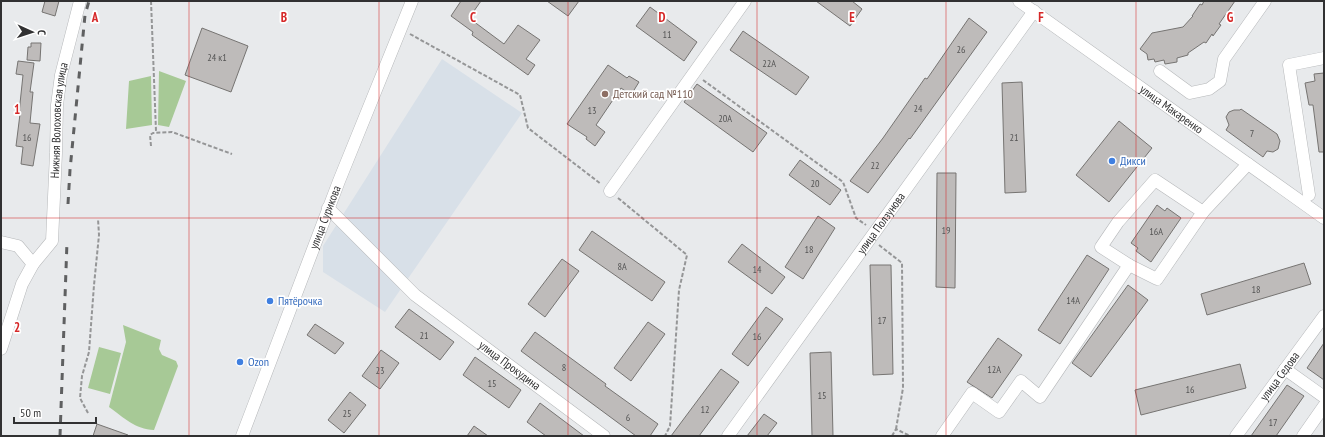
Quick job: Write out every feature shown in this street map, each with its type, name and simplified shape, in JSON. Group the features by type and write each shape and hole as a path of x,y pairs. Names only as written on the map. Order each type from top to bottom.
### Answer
{"street":[{"name":"Нижняя Волоховская улица","path":"33,264 52,241 57,101 61,75 80,1"},
{"name":"улица Сурикова","path":"242,436 328,208 412,1"},
{"path":"610,191 745,1"},
{"name":"улица Макаренко","path":"1019,1 1324,218"},
{"path":"1160,71 1190,94 1209,89 1220,81 1224,59 1265,1"},
{"name":"улица Ползунова","path":"728,436 1034,12"},
{"path":"1309,195 1289,65 1324,58"},
{"path":"1203,212 1155,180 1118,222 1101,247 1129,266 1157,279 1203,212 1248,164"},
{"name":"улица Прокудина","path":"328,208 415,295 604,436"},
{"path":"1,242 18,246 33,264 22,284 1,349"},
{"path":"942,436 972,393 999,412 1021,381 1040,397 1129,266"},
{"name":"улица Седова","path":"1236,436 1324,316"},
{"path":"1285,369 1324,397"},
{"path":"1303,436 1324,406"}],"path":[{"path":"151,1 156,131"},
{"path":"400,29 520,95 528,128 610,191 687,255 679,290 670,426 665,436"},
{"path":"694,74 843,182 856,218 902,263 903,388 896,429 892,436"},
{"path":"151,146 150,135 156,131 172,132 232,154"},
{"path":"88,413 80,398 82,376 90,344 99,235 98,219"},
{"path":"896,429 910,436"}],"shaded area":[{"path":"442,59 522,113 385,312 323,272 323,246"}],"green space":[{"path":"159,71 186,81 169,127 158,125"},
{"path":"151,76 152,125 126,129 129,81"},
{"path":"123,325 161,340 159,349 162,355 176,361 178,366 154,430 141,428 135,425 109,407 126,342"},
{"path":"99,347 121,353 110,394 88,388"}],"building":[{"path":"45,1 59,1 55,16 42,12"},
{"path":"461,1 481,1 469,18 504,44 518,25 540,40 526,59 535,65 528,75 472,35 473,32 451,16"},
{"path":"547,1 579,1 568,16"},
{"path":"816,1 852,1 862,9 850,26"},
{"path":"1204,1 1235,1 1219,24 1221,25 1206,43 1204,42 1188,53 1188,55 1177,58 1177,62 1165,64 1164,60 1155,62 1154,59 1148,60 1147,54 1140,49 1152,33 1183,27 1193,16 1200,4 1202,5"},
{"path":"650,7 697,42 684,61 636,26"},
{"path":"969,18 987,32 910,139 909,138 868,193 850,181 883,138 925,78 927,79"},
{"path":"202,28 248,46 231,92 185,75"},
{"path":"743,31 809,77 796,95 730,50"},
{"path":"31,43 41,43 40,61 27,60 28,47 31,47"},
{"path":"18,61 34,63 30,92 33,92 30,123 40,124 33,166 21,164 23,147 16,146 23,75 16,74"},
{"path":"608,65 627,78 629,76 639,82 631,95 621,88 596,125 605,132 595,146 586,139 587,137 567,124"},
{"path":"1324,73 1324,152 1319,152 1313,105 1309,105 1305,83 1315,81 1314,74"},
{"path":"1022,82 1026,192 1005,193 1002,83"},
{"path":"697,84 767,133 753,152 684,102"},
{"path":"1241,109 1277,134 1280,141 1278,149 1273,152 1267,151 1263,157 1226,130 1229,125 1226,117 1229,112"},
{"path":"1119,121 1152,148 1109,202 1076,175"},
{"path":"800,160 841,190 830,205 789,175"},
{"path":"937,173 956,173 955,288 936,287"},
{"path":"1157,205 1165,211 1167,208 1181,218 1151,262 1136,251 1138,248 1131,243"},
{"path":"818,216 835,228 803,279 785,267"},
{"path":"592,231 665,282 652,301 579,250"},
{"path":"742,244 785,277 772,294 728,262"},
{"path":"1087,255 1109,269 1060,344 1038,330"},
{"path":"562,259 579,271 545,317 528,304"},
{"path":"1304,263 1311,284 1207,315 1201,294"},
{"path":"870,265 891,265 893,374 873,375"},
{"path":"1128,285 1148,300 1091,377 1072,363"},
{"path":"766,307 783,319 748,366 732,354"},
{"path":"409,309 454,342 440,360 395,327"},
{"path":"648,322 665,334 631,381 614,368"},
{"path":"315,324 344,343 335,354 307,335"},
{"path":"535,332 606,384 605,386 658,424 650,436 636,436 521,351"},
{"path":"998,338 1022,355 992,398 967,382"},
{"path":"1324,343 1324,380 1307,368"},
{"path":"381,350 399,363 380,389 362,376"},
{"path":"831,352 833,436 812,436 810,353"},
{"path":"475,357 521,390 509,408 463,375"},
{"path":"1240,364 1246,388 1141,415 1135,390"},
{"path":"721,369 739,382 699,436 671,436"},
{"path":"1287,385 1304,396 1276,436 1251,436"},
{"path":"350,392 366,405 344,433 328,420"},
{"path":"540,403 584,436 546,436 527,422"},
{"path":"764,414 777,423 767,436 747,436"},
{"path":"97,424 128,435 93,436"},
{"path":"474,426 488,436 467,436"}],"railway":[{"path":"68,204 85,15 89,1"},
{"path":"60,436 67,242"}],"place":[{"name":"Детский сад №110","path":"605,94"},
{"name":"Дикси","path":"1112,161"},
{"name":"Пятёрочка","path":"270,301"},
{"name":"Ozon","path":"240,362"}]}
